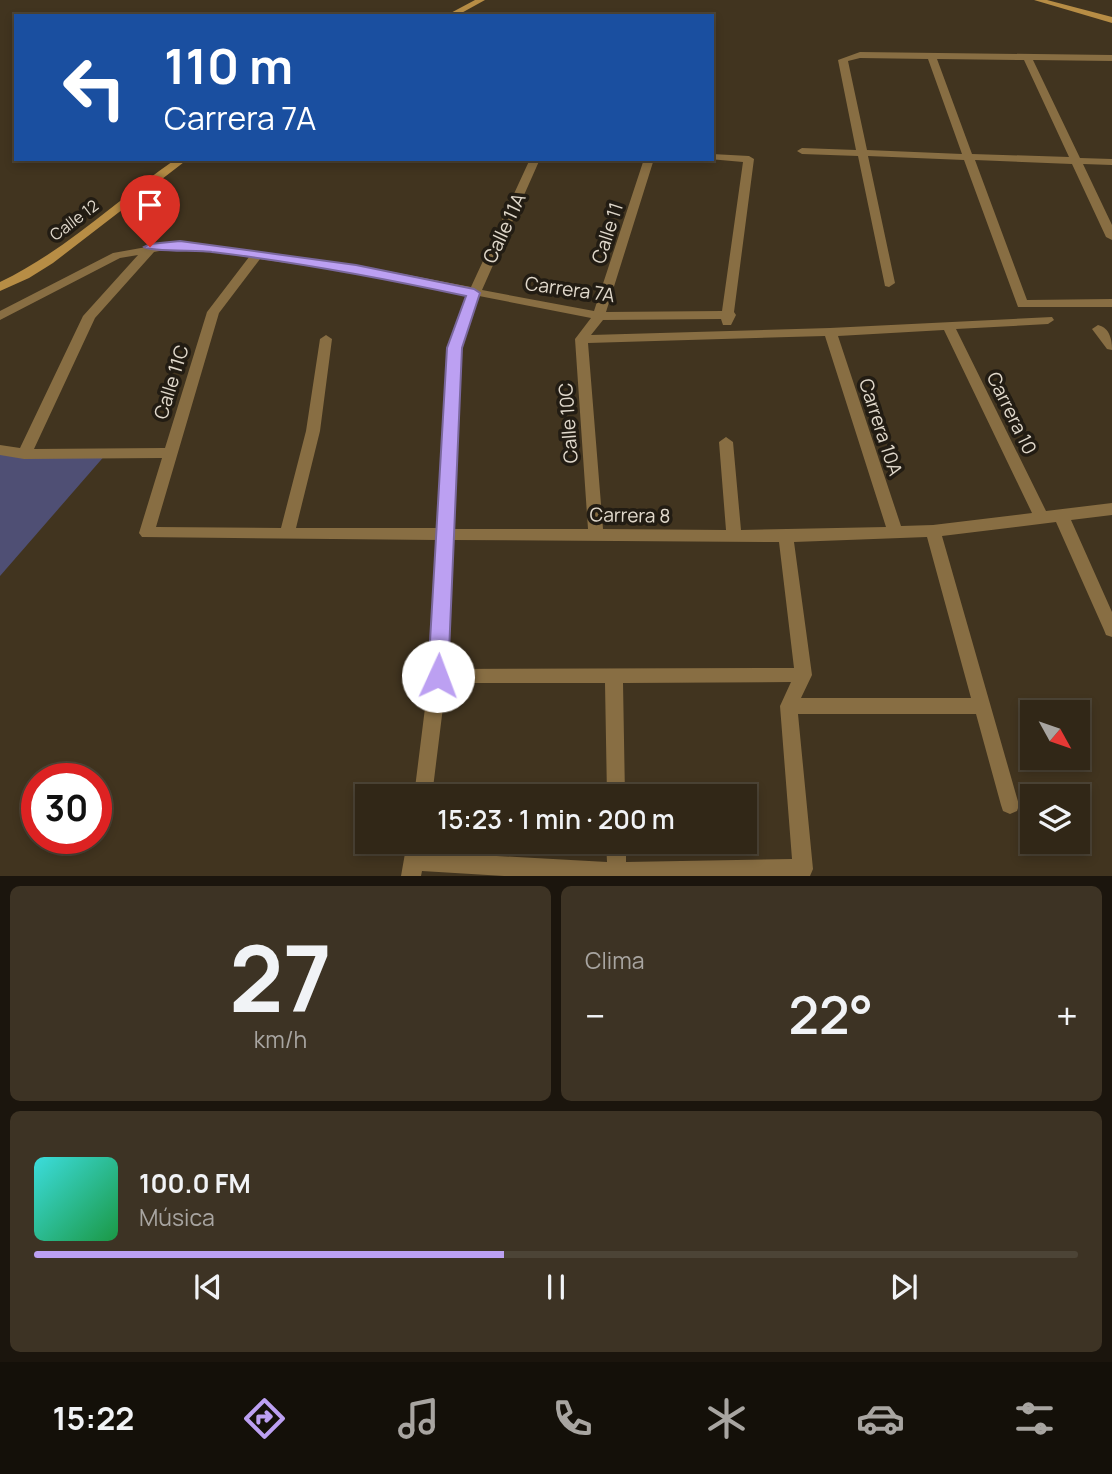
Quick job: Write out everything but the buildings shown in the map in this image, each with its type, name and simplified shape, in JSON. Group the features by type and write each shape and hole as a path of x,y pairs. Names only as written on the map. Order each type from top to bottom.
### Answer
{"main road":[{"path":"452,14 481,0"},
{"path":"1038,0 1112,20"},
{"name":"Calle 12","path":"0,287 16,280 76,240 142,186 180,161"}],"street":[{"path":"889,283 844,60 860,55 1112,58"},
{"path":"932,57 965,156 1022,304 1112,303"},
{"path":"1028,58 1112,237"},
{"path":"802,151 1112,162"},
{"path":"714,157 749,159 730,315 723,335"},
{"name":"Calle 11A","path":"424,784 438,676 454,348 474,293 534,161"},
{"name":"Calle 11","path":"599,316 648,161"},
{"name":"Carrera 7A","path":"0,316 117,255 150,247 180,244 356,269 599,316 730,315"},
{"path":"24,454 89,316 150,247"},
{"name":"Calle 11C","path":"147,533 213,312 257,255"},
{"path":"581,339 599,316"},
{"path":"581,339 830,332 1048,320"},
{"name":"Carrera 10","path":"947,325 1042,518"},
{"path":"1098,329 1112,346"},
{"name":"Carrera 10A","path":"830,332 896,533"},
{"path":"287,533 313,431 326,339"},
{"name":"Calle 10C","path":"581,339 596,533"},
{"path":"726,442 734,536"},
{"path":"0,450 24,454 169,453"},
{"name":"Carrera 8","path":"147,533 596,533 786,536 933,531 1112,509"},
{"path":"1061,515 1112,631"},
{"path":"933,531 1010,805"},
{"path":"414,859 617,872 803,869 789,706 803,675 786,536"},
{"path":"438,676 614,678 803,675"},
{"path":"614,678 616,784"},
{"path":"789,706 982,706"},
{"path":"616,854 617,872"}],"shaded area":[{"path":"0,448 107,453 0,576"}],"route":[{"path":"150,247 180,244 214,248 356,269 474,293 454,348 438,676"}]}
